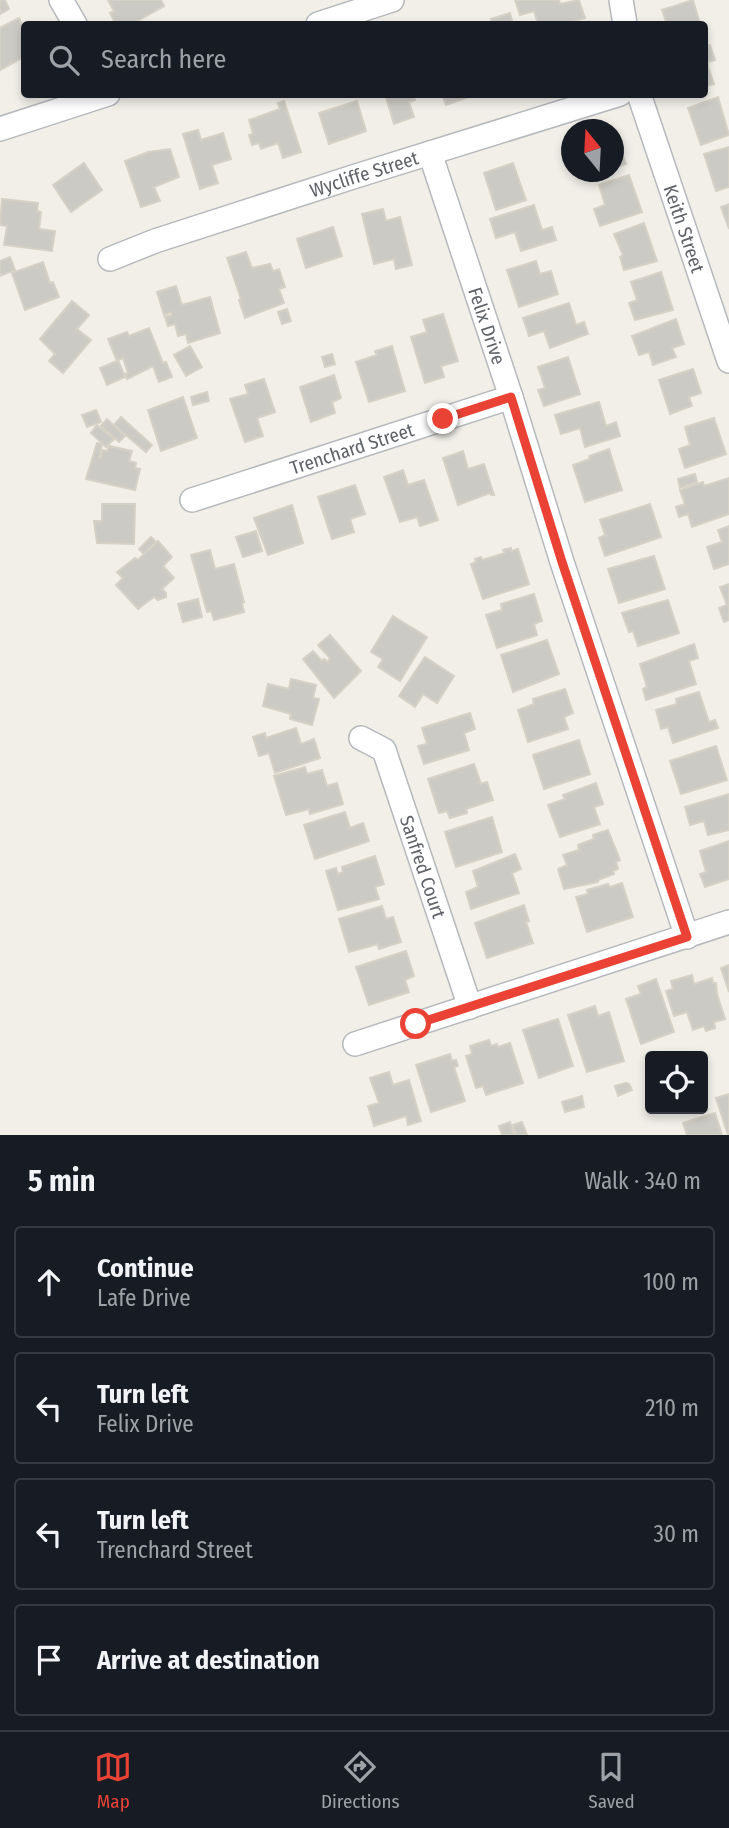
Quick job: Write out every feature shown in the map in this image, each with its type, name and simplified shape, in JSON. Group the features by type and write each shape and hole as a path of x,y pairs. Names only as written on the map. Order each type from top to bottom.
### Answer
{"street":[{"path":"61,0 73,21"},
{"path":"327,21 392,0"},
{"path":"621,0 624,21"},
{"path":"0,129 96,98"},
{"name":"Wycliffe Street","path":"110,258 155,241 607,98"},
{"name":"Keith Street","path":"640,98 729,361"},
{"name":"Felix Drive","path":"430,153 687,937"},
{"name":"Trenchard Street","path":"192,500 511,397"},
{"name":"Sanfred Court","path":"361,738 384,750 470,1007"},
{"path":"355,1044 729,922"}],"building":[{"path":"0,0 5,0 9,9 0,14"},
{"path":"108,0 161,0 164,6 137,21 114,21 110,13 114,11"},
{"path":"515,0 559,0 560,4 579,0 585,18 574,21 537,21 534,11 520,15"},
{"path":"693,0 699,21 666,21 662,10"},
{"path":"510,13 512,21 491,21"},
{"path":"19,18 21,23 21,59 0,70 0,28"},
{"path":"708,46 715,60 708,62"},
{"path":"708,66 714,84 708,86"},
{"path":"718,97 729,135 701,145 688,108"},
{"path":"386,98 414,98 409,102 414,117 394,124"},
{"path":"443,98 466,98 446,105"},
{"path":"284,101 301,152 283,158 278,143 261,149 259,143 252,145 249,135 253,134 249,120 280,109 278,103"},
{"path":"357,101 366,131 329,144 319,113"},
{"path":"198,130 201,140 223,133 231,159 212,165 218,183 200,189 183,134"},
{"path":"729,147 729,187 716,191 704,154"},
{"path":"170,149 179,177 154,187 160,201 141,207 125,161 148,152"},
{"path":"84,163 102,190 71,212 53,185"},
{"path":"513,163 526,200 496,210 484,173"},
{"path":"629,175 642,212 600,226 594,209 605,205 599,185 624,182 624,177"},
{"path":"2,199 38,203 37,211 41,212 39,229 55,231 52,251 4,245 7,226 0,225"},
{"path":"729,204 729,229 721,207"},
{"path":"534,205 542,230 552,227 556,240 521,251 515,232 496,238 490,219"},
{"path":"383,209 386,221 400,217 412,265 396,269 394,259 374,264 362,214"},
{"path":"644,223 657,261 624,270 620,257 623,255 614,234"},
{"path":"333,227 342,256 306,268 297,239"},
{"path":"246,252 252,268 270,264 273,271 279,269 285,287 279,289 284,303 245,318 227,258"},
{"path":"10,257 15,270 0,276 0,261"},
{"path":"536,261 540,274 551,271 558,294 519,307 507,270"},
{"path":"43,262 50,283 53,282 59,297 25,310 12,273"},
{"path":"661,272 673,310 635,320 629,303 637,300 631,282"},
{"path":"176,286 182,305 210,297 220,333 188,343 186,334 178,336 175,324 168,326 165,317 172,315 171,312 164,315 157,292"},
{"path":"72,301 89,315 77,329 91,340 63,373 49,361 55,354 40,339"},
{"path":"569,303 576,325 584,322 588,334 550,348 544,331 529,336 523,318"},
{"path":"287,309 291,321 282,324 278,312"},
{"path":"443,314 458,361 441,366 444,377 425,383 411,337 427,332 423,320"},
{"path":"676,319 684,344 672,348 676,357 653,365 649,352 639,355 632,336"},
{"path":"149,328 163,363 166,362 172,377 159,382 153,366 127,379 125,374 128,373 123,358 118,360 125,377 107,385 100,368 117,361 108,339 127,332 129,336"},
{"path":"190,346 202,367 186,376 174,355"},
{"path":"392,346 405,391 369,402 356,362 377,355 375,351"},
{"path":"332,354 335,364 325,367 322,357"},
{"path":"568,357 580,394 544,406 538,390 545,388 538,367"},
{"path":"693,369 701,393 689,397 692,406 670,414 659,380"},
{"path":"334,375 341,398 332,402 335,413 311,422 300,387"},
{"path":"264,379 275,412 257,418 263,436 245,442 230,399 248,394 245,385"},
{"path":"207,392 209,401 193,405 191,397"},
{"path":"183,397 197,438 161,451 148,410"},
{"path":"599,402 606,426 616,422 620,436 585,447 580,428 561,434 555,415"},
{"path":"96,410 101,422 87,427 82,415"},
{"path":"121,417 152,445 146,452 114,425"},
{"path":"714,418 726,454 685,468 679,449 690,445 685,427"},
{"path":"107,419 125,436 119,442 101,426"},
{"path":"97,425 114,439 106,447 91,433"},
{"path":"97,443 102,444 101,458 102,450 107,451 109,446 132,451 129,461 136,463 135,468 140,469 135,490 86,479"},
{"path":"609,449 622,490 585,502 573,465"},
{"path":"463,451 468,469 484,464 494,495 490,493 458,505 443,458"},
{"path":"403,470 408,485 424,480 438,520 420,526 417,517 400,522 384,477"},
{"path":"695,474 697,482 680,488 678,479"},
{"path":"729,478 729,514 692,527 688,514 679,517 676,507 685,504 680,490 703,482 704,486"},
{"path":"355,485 365,514 350,519 354,532 332,539 318,497"},
{"path":"102,504 135,504 134,544 97,543 94,521 102,521"},
{"path":"650,504 661,537 605,556 599,538 605,535 600,520"},
{"path":"292,505 303,543 268,555 254,518"},
{"path":"729,526 729,564 714,569 707,547 722,542 718,530"},
{"path":"256,531 262,551 243,557 236,537"},
{"path":"151,537 156,542 144,554 139,549"},
{"path":"158,541 172,557 163,566 174,578 162,589 166,597 158,600 154,597 138,609 116,585 123,578 117,572 135,558 138,560"},
{"path":"511,548 511,551 518,549 529,584 483,599 471,564 476,562 475,559 481,557 482,560 505,553 503,550"},
{"path":"210,550 215,569 234,564 244,612 214,620 211,611 207,612 191,555"},
{"path":"654,556 665,589 619,603 608,569"},
{"path":"729,584 729,620 724,622 719,608 727,605 720,587"},
{"path":"534,594 542,621 534,624 537,635 497,648 486,615 502,610 501,604"},
{"path":"198,599 202,617 183,622 178,604"},
{"path":"668,600 679,633 638,646 622,613"},
{"path":"393,616 427,637 400,681 378,667 383,659 371,652"},
{"path":"330,635 361,671 334,698 303,659 313,651 322,661 324,659 327,662 330,658 318,645"},
{"path":"547,640 559,674 513,692 501,655"},
{"path":"694,644 698,658 689,661 696,684 646,700 643,689 647,687 640,664"},
{"path":"425,657 454,676 437,703 423,694 415,707 399,696"},
{"path":"291,679 316,685 313,698 319,699 312,725 290,719 291,714 263,706 268,684 289,689"},
{"path":"565,689 573,713 564,717 568,729 528,742 518,710 534,704 533,699"},
{"path":"699,692 709,722 715,720 718,728 673,743 668,727 661,729 656,710 677,704 676,699"},
{"path":"470,713 475,729 464,733 469,750 424,764 418,746 427,744 422,728"},
{"path":"296,728 301,744 314,739 320,758 275,773 269,753 259,756 253,737 265,733 266,738"},
{"path":"579,740 590,774 544,789 533,755"},
{"path":"716,746 727,780 681,794 670,761"},
{"path":"474,764 481,784 487,782 493,800 466,809 467,813 450,818 447,811 439,813 428,779"},
{"path":"305,767 307,774 322,770 327,786 337,783 343,804 310,814 309,809 286,815 274,776"},
{"path":"596,783 603,804 594,807 600,824 560,837 548,805 565,799 563,795"},
{"path":"729,794 729,830 708,835 704,821 690,825 685,807"},
{"path":"345,812 350,828 363,823 369,841 315,859 304,825"},
{"path":"492,817 502,852 456,867 445,832"},
{"path":"608,830 620,860 616,862 618,869 598,882 564,889 558,869 567,865 563,855 579,850 578,845 594,839 593,835"},
{"path":"729,841 729,879 705,887 700,874 706,872 700,851"},
{"path":"515,854 521,869 512,873 519,893 471,909 466,892 478,887 473,871"},
{"path":"375,856 384,884 375,887 379,899 338,910 326,871 336,868 338,874 343,872 342,867"},
{"path":"622,883 633,917 587,932 576,897 588,894 587,890"},
{"path":"524,905 533,943 487,958 475,923"},
{"path":"382,906 386,919 393,917 401,942 379,949 378,944 349,952 339,919"},
{"path":"406,951 414,976 405,980 409,992 369,1005 356,967"},
{"path":"729,965 729,992 721,968"},
{"path":"692,975 694,984 712,978 713,983 716,983 725,1019 714,1022 715,1028 706,1031 704,1026 693,1030 687,1012 674,1016 666,991 673,989 671,981"},
{"path":"656,979 674,1032 641,1044 626,999 641,994 638,986"},
{"path":"595,1006 598,1016 609,1012 624,1061 587,1072 568,1015"},
{"path":"558,1019 573,1066 539,1078 523,1030"},
{"path":"489,1040 491,1046 497,1044 498,1047 510,1043 523,1083 486,1095 483,1086 476,1088 466,1056 472,1054 470,1046"},
{"path":"450,1054 452,1061 456,1060 458,1066 454,1067 465,1101 431,1112 416,1065"},
{"path":"389,1072 393,1085 409,1080 421,1121 408,1125 406,1116 374,1126 368,1106 379,1103 370,1078"},
{"path":"626,1083 632,1090 618,1096 615,1086"},
{"path":"729,1094 729,1135 728,1135 716,1098"},
{"path":"582,1096 584,1107 565,1112 562,1102"},
{"path":"715,1113 722,1135 687,1135 683,1123"},
{"path":"510,1122 514,1135 502,1135 499,1126"},
{"path":"522,1122 527,1135 516,1135 513,1125"}],"route":[{"path":"416,1024 687,937 562,562 511,397 443,419"}]}
